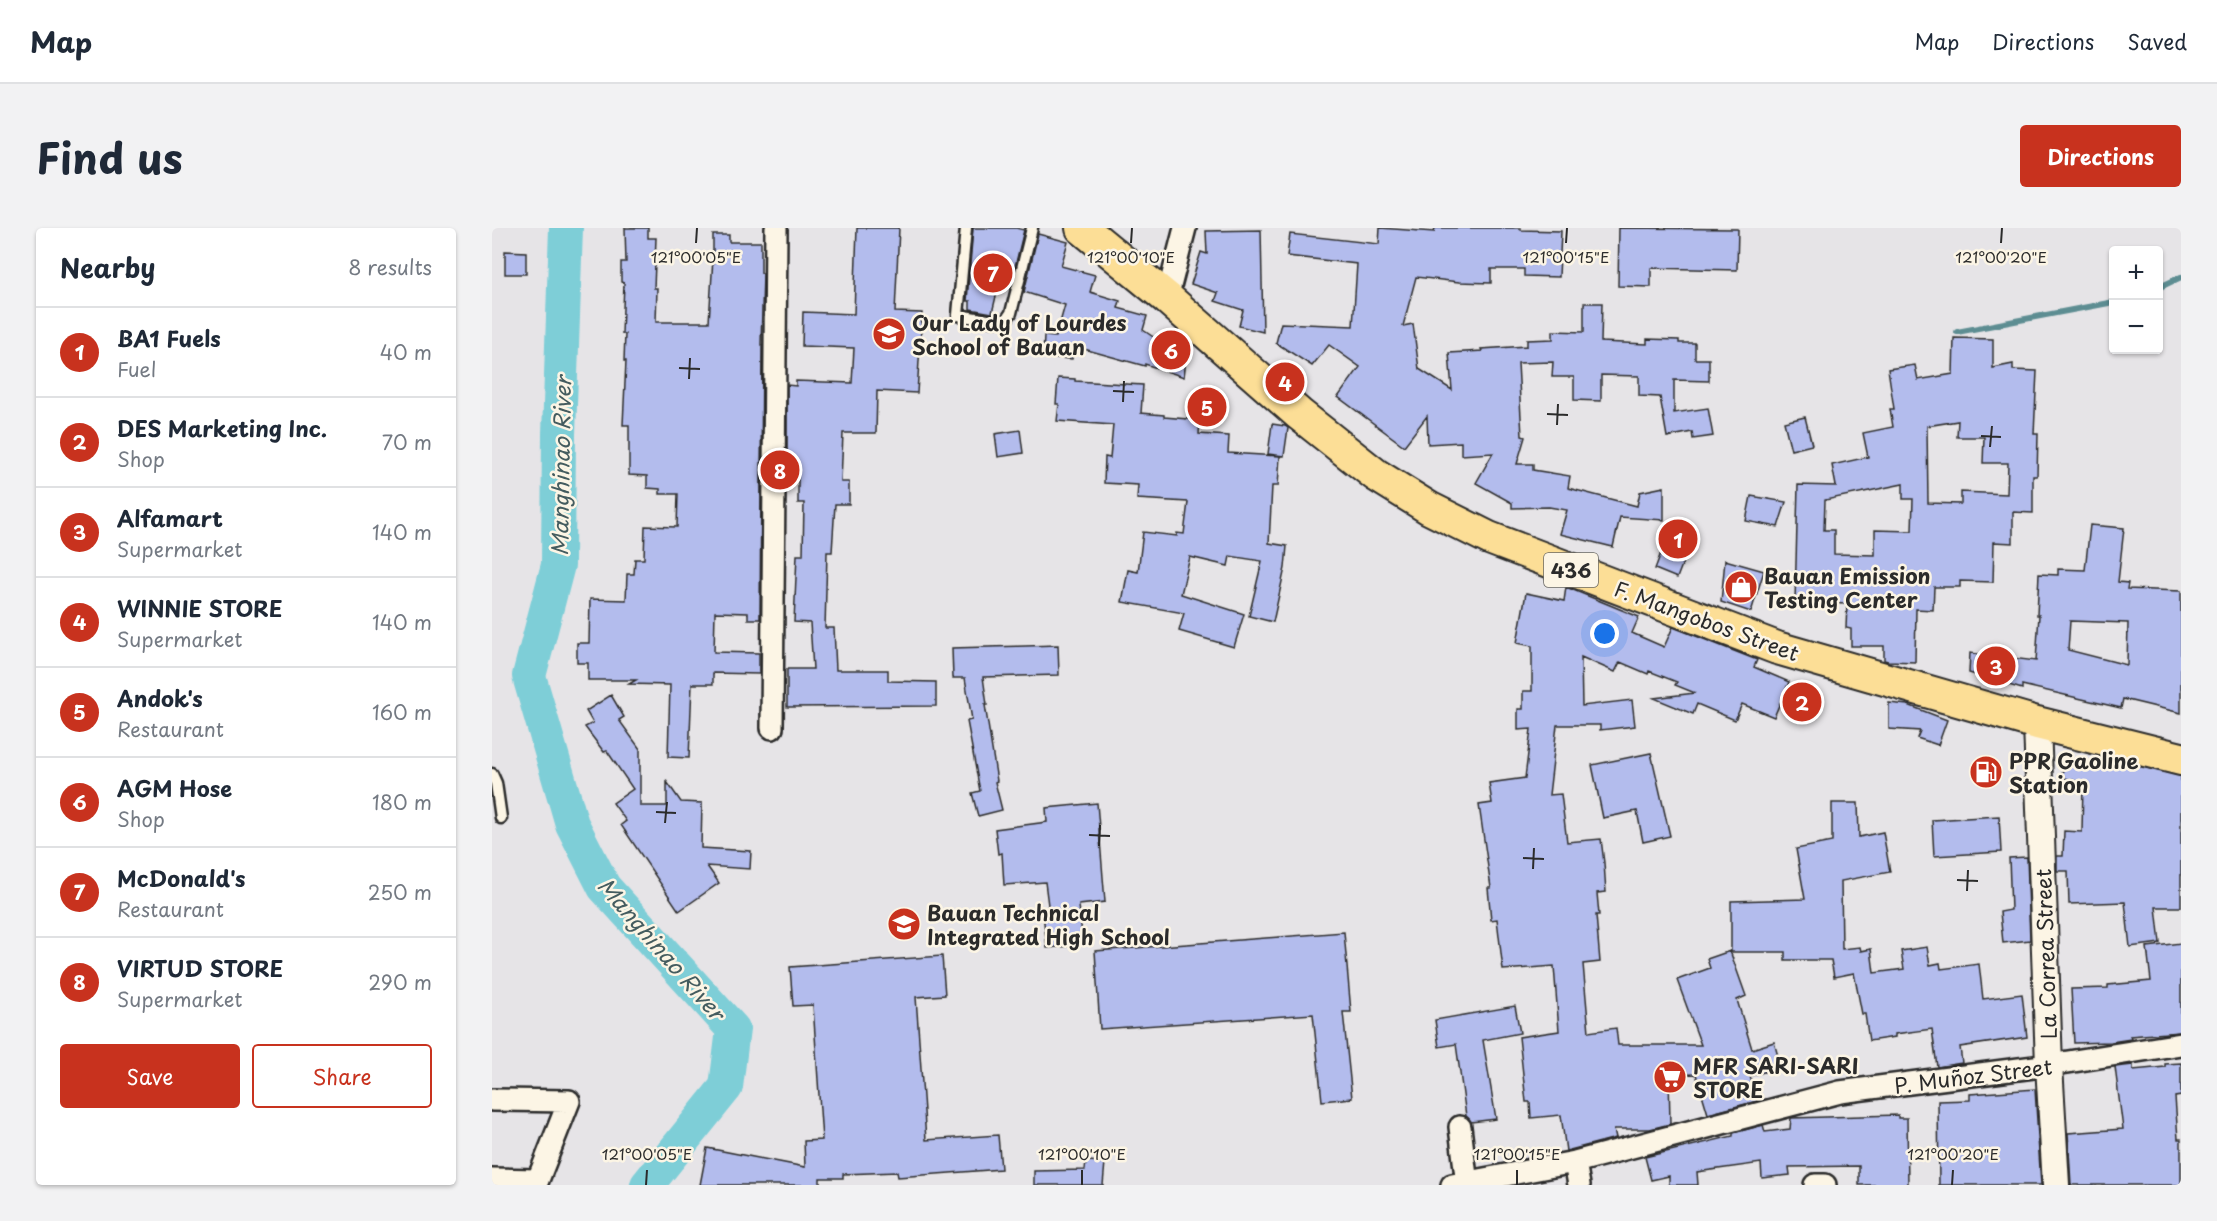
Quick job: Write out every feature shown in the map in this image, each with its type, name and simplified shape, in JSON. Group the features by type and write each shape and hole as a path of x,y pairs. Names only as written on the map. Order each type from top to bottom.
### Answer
{"main road":[{"name":"F. Mangobos Street","path":"1082,228 1167,298 1299,414 1376,475 1429,508 1489,538 1777,648 2037,723 2181,759"}],"street":[{"path":"772,728 776,228"},
{"path":"1167,298 1185,228"},
{"name":"La Correa Street","path":"2037,723 2049,1065 2056,1185"},
{"name":"P. Muñoz Street","path":"1462,1184 1575,1162 1840,1092 2049,1065 2181,1044"},
{"path":"492,1100 569,1101 537,1183 492,1179"},
{"path":"1460,1127 1462,1184"},
{"path":"1575,1162 1579,1185"},
{"path":"1815,1185 1825,1185"}],"lane":[{"path":"966,228 958,315 994,321 1006,320 1011,313 1032,228"},
{"path":"492,774 496,783 501,818"}],"building":[{"path":"625,228 648,228 648,238 656,238 654,288 657,288 656,322 709,322 713,235 729,235 729,242 761,242 761,273 763,273 760,619 748,619 748,613 715,612 714,652 759,653 759,674 713,673 713,684 692,684 689,758 668,757 670,685 629,684 636,680 588,680 588,663 577,663 577,643 589,643 590,599 626,600 627,574 634,574 635,559 644,559 645,526 677,527 678,494 660,494 660,489 647,488 647,476 629,475 629,425 623,425 626,361 624,361 625,334 622,334 624,283 621,282 621,262 626,262"},
{"path":"857,228 899,228 895,312 922,313 917,393 877,391 876,433 843,433 841,482 849,482 849,504 835,504 832,552 827,552 825,628 834,628 836,670 888,670 888,681 936,682 936,706 787,707 787,669 813,669 810,623 794,622 797,555 803,555 804,503 798,503 798,477 787,476 787,385 796,386 796,381 852,383 854,348 802,346 803,312 854,314"},
{"path":"973,228 1024,230 1010,287 999,284 992,313 970,309 970,301 967,301"},
{"path":"1380,228 1434,232 1435,228 1521,228 1521,230 1561,231 1559,277 1524,276 1524,269 1491,269 1491,283 1416,277 1403,326 1413,324 1419,369 1452,390 1449,353 1527,346 1527,340 1553,339 1553,331 1584,332 1584,303 1602,303 1601,342 1647,344 1647,339 1695,343 1695,359 1709,359 1709,381 1674,380 1674,413 1708,408 1713,436 1693,439 1692,432 1667,437 1660,397 1639,396 1639,376 1601,375 1601,401 1574,400 1574,377 1552,377 1553,362 1518,363 1522,436 1525,437 1517,464 1533,464 1533,470 1570,476 1568,488 1637,506 1640,492 1664,487 1664,520 1620,517 1613,547 1560,534 1567,510 1549,507 1512,508 1512,503 1476,483 1493,453 1461,455 1461,442 1428,444 1427,416 1404,446 1338,397 1360,367 1329,345 1312,366 1276,343 1281,323 1353,326 1357,264 1287,256 1290,234 1379,244"},
{"path":"1619,228 1738,229 1737,270 1651,268 1651,287 1618,286"},
{"path":"1261,230 1263,332 1239,326 1243,310 1215,301 1218,293 1191,284 1201,252 1207,254 1206,231"},
{"path":"1038,234 1068,242 1061,266 1095,275 1090,292 1120,301 1118,308 1147,316 1143,330 1186,359 1184,377 1145,364 1145,366 1073,346 1072,359 1043,357 1044,336 1056,337 1065,305 1024,292"},
{"path":"505,251 526,252 526,274 505,274"},
{"path":"1954,338 1993,339 1993,368 2013,364 2013,370 2037,371 2034,434 2038,434 2037,476 2033,476 2033,513 2013,512 2013,543 1994,542 1993,582 1960,581 1960,587 1934,587 1933,610 1916,609 1915,662 1888,661 1884,660 1884,646 1851,646 1851,629 1846,628 1847,604 1795,602 1798,485 1836,486 1832,465 1868,457 1863,433 1893,427 1890,409 1894,409 1888,369 1915,365 1918,380 1953,374","holes":["1958,421 1957,437 1984,437 1983,463 2008,463 2007,494 1961,492 1961,504 1928,503 1927,426","1903,484 1903,499 1913,499 1912,531 1875,530 1875,555 1834,554 1834,530 1824,530 1825,500"]},
{"path":"1058,378 1143,385 1141,413 1200,420 1199,434 1229,436 1228,453 1280,456 1278,486 1272,486 1269,543 1287,546 1285,568 1273,622 1249,616 1262,561 1230,556 1228,566 1190,557 1181,594 1244,614 1234,647 1179,631 1184,613 1122,602 1128,570 1138,572 1143,532 1177,536 1177,533 1184,534 1188,502 1137,499 1138,485 1104,483 1105,457 1110,458 1113,425 1057,421"},
{"path":"1805,417 1812,445 1791,450 1784,422"},
{"path":"1272,424 1288,428 1284,456 1268,454"},
{"path":"1020,430 1023,453 998,457 995,434"},
{"path":"1751,496 1786,502 1778,527 1746,521"},
{"path":"1672,523 1695,531 1677,578 1655,569"},
{"path":"2090,525 2124,528 2118,582 2128,583 2127,589 2181,591 2181,713 2123,699 2121,708 2022,685 2022,689 1969,673 1970,653 2036,661 2039,574 2058,575 2058,569 2085,570","holes":["2070,621 2128,623 2127,665 2068,650"]},
{"name":"Bauan Emission Testing Center","path":"1725,560 1764,571 1751,612 1721,602"},
{"path":"1566,587 1639,617 1632,633 1664,647 1673,627 1757,660 1754,667 1789,682 1774,717 1742,704 1735,720 1697,704 1693,714 1654,698 1695,693 1675,685 1677,682 1649,671 1648,674 1620,662 1615,672 1581,657 1582,706 1632,700 1635,726 1600,730 1600,725 1557,725 1549,795 1561,794 1567,842 1601,839 1604,863 1606,892 1597,893 1599,915 1596,915 1600,962 1583,964 1589,1032 1616,1028 1618,1045 1701,1045 1677,980 1710,968 1707,959 1730,951 1746,996 1737,1000 1752,1049 1774,1042 1781,1067 1750,1076 1757,1101 1708,1114 1696,1074 1669,1075 1670,1124 1650,1129 1614,1129 1616,1138 1566,1151 1561,1115 1531,1118 1530,1102 1526,1102 1519,1037 1559,1031 1554,966 1503,970 1497,919 1491,920 1488,888 1491,888 1479,805 1492,803 1489,783 1525,778 1531,729 1518,730 1518,709 1523,709 1523,691 1532,691 1532,646 1517,643 1526,593 1564,601"},
{"path":"1058,645 1059,675 983,677 997,781 995,782 1002,810 978,816 972,793 980,791 967,721 972,720 965,678 953,678 952,648"},
{"path":"611,695 624,717 619,720 640,749 640,806 667,806 667,782 681,802 702,803 701,848 751,851 750,869 707,866 719,883 679,911 621,825 626,821 613,803 633,789 607,751 604,752 585,727 593,723 586,711"},
{"path":"1889,703 1908,705 1947,720 1938,745 1917,738 1920,731 1889,729"},
{"path":"1651,753 1670,836 1643,842 1637,811 1603,818 1592,765"},
{"path":"2100,757 2181,776 2181,907 2156,907 2160,943 2130,947 2125,902 2069,904 2068,871 2057,871 2057,856 2063,856 2064,831 2082,832 2083,783 2061,777 2066,760 2097,768"},
{"path":"1097,803 1105,902 1079,905 1083,945 1047,948 1043,914 1049,913 1045,882 1004,885 1002,853 998,854 995,829 1047,822 1046,808"},
{"path":"1832,803 1858,803 1859,837 1883,832 1890,872 1841,881 1842,949 1860,947 1861,951 1871,949 1874,973 1904,969 1901,951 1927,947 1930,965 1940,963 1941,969 1979,964 1983,999 2022,994 2027,1037 1960,1047 1962,1063 1937,1067 1932,1029 1895,1034 1895,1037 1869,1041 1865,1014 1862,1014 1854,973 1834,977 1831,960 1785,960 1785,952 1731,952 1731,901 1805,899 1796,849 1832,842"},
{"path":"1999,816 2001,852 1934,856 1932,820"},
{"path":"2027,857 2030,940 2003,943 2000,912 2011,910 2009,858"},
{"path":"1344,932 1351,1012 1343,1012 1352,1098 1322,1101 1313,1014 1100,1029 1095,951"},
{"path":"2181,943 2181,1032 2130,1036 2131,1039 2111,1042 2074,1043 2071,989 2108,988 2108,985 2151,981 2147,947"},
{"path":"942,956 945,995 916,997 926,1140 998,1135 1001,1169 898,1177 897,1172 843,1174 843,1178 820,1178 820,1185 700,1185 707,1148 805,1167 804,1141 822,1140 813,1005 793,1006 790,967"},
{"path":"1515,1006 1520,1033 1483,1040 1496,1119 1471,1122 1466,1116 1456,1044 1439,1047 1435,1020"},
{"path":"2181,1063 2181,1096 2175,1097 2178,1139 2181,1139 2181,1185 2071,1185 2068,1133 2123,1129 2115,1067 2133,1065 2133,1070"},
{"path":"2035,1089 2041,1185 1939,1185 1938,1101 1970,1100 1970,1094"},
{"path":"1898,1115 1898,1118 1907,1118 1908,1185 1859,1185 1859,1166 1789,1167 1790,1175 1762,1178 1761,1163 1697,1172 1698,1185 1669,1185 1669,1176 1651,1180 1645,1157 1733,1136 1733,1133 1763,1125 1765,1132 1790,1129 1791,1118"},
{"path":"1086,1161 1105,1162 1103,1185 1034,1185 1034,1171 1085,1170"}],"waterway":[{"name":"Manghinao River","path":"566,228 559,434 558,565 529,676 572,824 604,887 733,1029 726,1087 647,1185"},
{"path":"2163,286 2181,277"},
{"path":"1957,332 2109,303"}],"place":[{"name":"McDonald's","path":"993,273"},
{"name":"Our Lady of Lourdes School of Bauan","path":"889,334"},
{"name":"AGM Hose","path":"1171,350"},
{"name":"WINNIE STORE","path":"1285,382"},
{"name":"Andok's","path":"1207,407"},
{"name":"VIRTUD STORE","path":"780,470"},
{"name":"BA1 Fuels","path":"1678,539"},
{"name":"Bauan Emission Testing Center","path":"1741,587"},
{"name":"Alfamart","path":"1996,666"},
{"name":"DES Marketing Inc.","path":"1802,702"},
{"name":"PPR Gaoline Station","path":"1986,772"},
{"name":"Bauan Technical Integrated High School","path":"904,924"},
{"name":"MFR SARI-SARI STORE","path":"1670,1077"}]}
